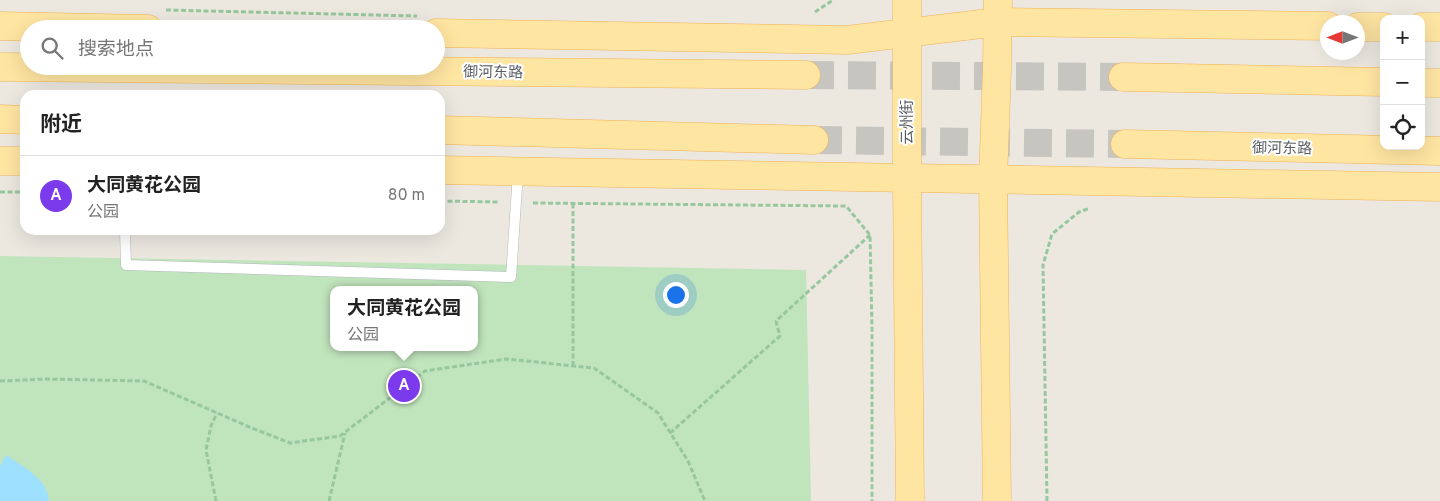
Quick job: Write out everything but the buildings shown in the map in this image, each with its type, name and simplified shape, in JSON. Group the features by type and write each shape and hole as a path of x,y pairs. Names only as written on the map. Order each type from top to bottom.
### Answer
{"main road":[{"name":"云州街","path":"908,0 907,179 910,501"},
{"path":"997,501 993,180 998,11"},
{"path":"445,33 847,40 908,33 998,11 1320,26"},
{"path":"0,26 20,26"},
{"path":"1365,26 1380,27"},
{"path":"1425,27 1440,28"},
{"name":"御河东路","path":"0,67 20,67"},
{"name":"御河东路","path":"445,71 806,74"},
{"path":"1123,77 1380,82"},
{"path":"1425,83 1440,83"},
{"path":"0,119 20,120"},
{"path":"445,130 814,140"},
{"name":"御河东路","path":"1125,144 1440,151"},
{"path":"0,161 20,161"},
{"path":"445,170 1440,187"}],"lane":[{"path":"125,235 126,266 511,277 518,171"}],"path":[{"path":"0,192 20,192"},
{"path":"445,201 846,206 870,235 872,501"},
{"path":"573,203 573,366"},
{"path":"1047,501 1043,265 1052,234"},
{"path":"670,433 780,336 776,321 870,235"},
{"path":"0,381 46,379 144,381 290,443 340,436 425,371 506,359 594,368 658,412 688,461 705,501"},
{"path":"216,501 206,450 211,426 217,412"},
{"path":"329,501 345,432"}],"green space":[{"path":"0,256 806,270 811,501 0,501"}],"water":[{"path":"6,455 39,480 48,493 49,501 0,501 0,467"}],"tunnel":[{"path":"806,75 1123,77"},
{"path":"814,140 1125,144"}],"place":[{"name":"大同黄花公园","path":"404,386"}]}
